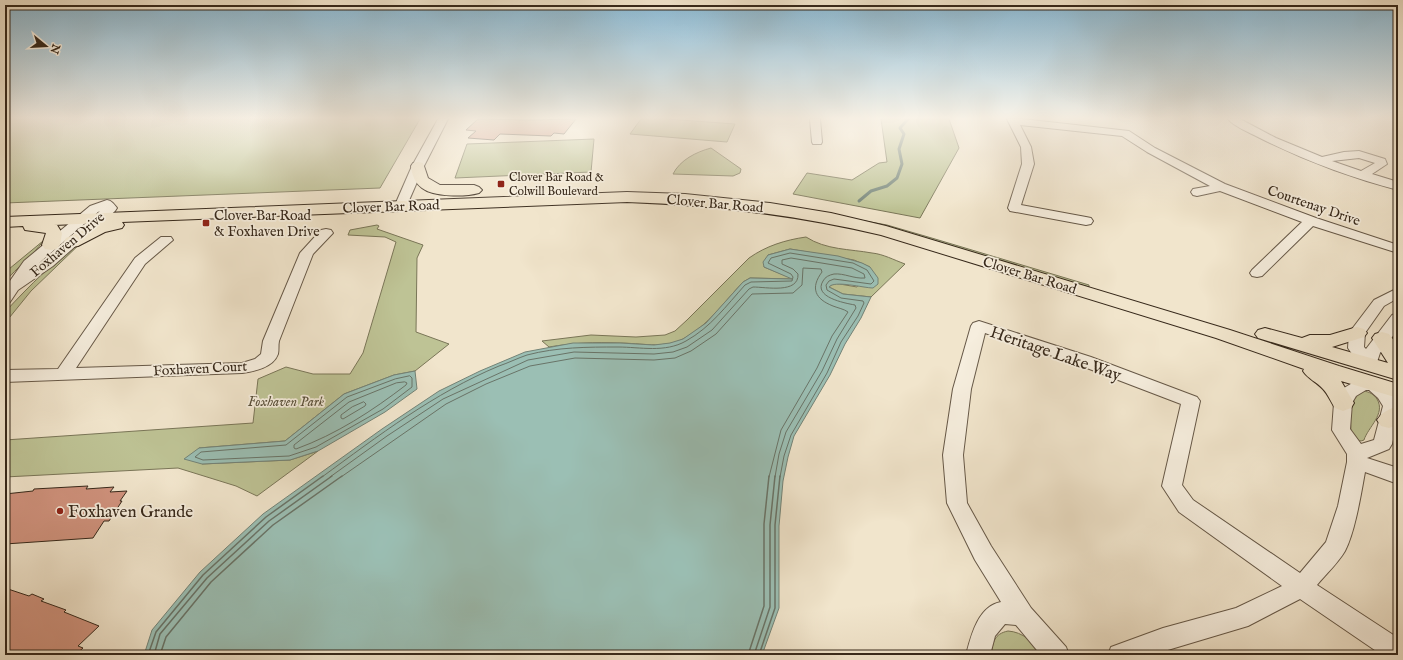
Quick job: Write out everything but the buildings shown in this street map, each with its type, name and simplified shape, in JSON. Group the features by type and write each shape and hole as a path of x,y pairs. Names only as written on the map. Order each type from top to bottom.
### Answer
{"main road":[{"path":"418,166 422,180 429,187 438,189 522,190"},
{"name":"Clover Bar Road","path":"5,212 183,215 403,201 522,190 609,188 681,189 736,193 821,206 887,221 954,240 1271,342 1331,371 1385,376"},
{"name":"Clover Bar Road","path":"5,222 97,213 403,201 627,197 692,199 794,211 886,231 1271,342"},
{"path":"72,242 107,226 183,215"},
{"path":"5,225 51,229 54,233 52,245"},
{"path":"1271,342 1331,341 1357,333"},
{"path":"1382,338 1385,376"},
{"path":"1271,342 1330,381 1343,403"}],"street":[{"path":"403,201 427,150"},
{"path":"1026,150 1028,164 1014,208 1086,221"},
{"name":"Courtenay Drive","path":"1151,150 1221,187 1311,221 1398,249"},
{"path":"1293,150 1321,161 1398,186"},
{"path":"1321,161 1333,157 1353,154 1364,155 1380,161 1381,164 1362,175"},
{"path":"1197,192 1221,187"},
{"name":"Foxhaven Drive","path":"10,293 72,242 97,213"},
{"name":"Foxhaven Drive","path":"10,293 29,264 52,245 97,213"},
{"path":"1257,273 1311,221"},
{"name":"Foxhaven Court","path":"5,376 242,368 261,362 269,355 272,341 307,254 326,233"},
{"path":"63,374 140,261 166,240"},
{"path":"1357,457 1382,444 1394,417 1392,406 1384,394 1385,376 1356,348 1357,333 1379,303 1398,292"},
{"path":"1382,338 1398,318"},
{"name":"Heritage Lake Way","path":"1057,655 1024,616 983,553 957,503 953,455 962,389 979,326 1085,361 1191,401 1172,486 1186,506 1302,587"},
{"path":"1385,376 1360,386 1350,392 1343,403 1341,430 1357,457 1398,476"},
{"path":"1120,655 1163,639 1240,618 1302,587 1336,546 1348,506 1357,457"},
{"path":"1302,587 1333,610 1398,652"},
{"path":"978,655 984,631 1000,612 1024,616"}],"green space":[{"path":"5,150 402,150 380,188 5,203"},
{"path":"465,150 593,150 591,172 455,178"},
{"path":"706,150 714,150 741,169 740,173 733,176 673,174 684,161"},
{"path":"885,150 958,150 920,218 793,194 807,173 852,180 879,163 887,162"},
{"path":"849,218 887,225 1089,285 1089,287"},
{"name":"Foxhaven Park","path":"377,225 379,226 377,229 423,245 417,258 416,332 449,344 415,371 394,375 344,394 285,441 199,448 202,464 290,460 318,451 257,496 236,486 178,468 5,477 5,440 253,423 258,379 286,367 313,374 350,374 363,353 396,242 385,237 348,235 350,230"},
{"path":"806,237 830,247 876,254 905,264 871,297 843,294 829,287 834,283 857,287 870,267 854,260 790,249 768,255 764,267 794,279 750,278 743,282 708,321 692,334 675,342 660,345 592,343 549,347 542,341 591,335 636,337 665,335 675,331 687,320 749,258 776,244"},
{"path":"86,238 31,291 5,323 5,312 14,302 54,264"},
{"path":"43,241 35,252 5,282 5,274 9,269"},
{"path":"1364,391 1376,397 1379,410 1378,415 1364,440 1360,441 1351,434 1351,410 1355,399"},
{"path":"1008,631 1018,633 1027,638 1035,646 1040,655 991,655 997,636"}],"water":[{"path":"790,249 838,256 862,263 870,267 878,278 878,284 873,288 843,284 832,285 829,287 843,294 871,297 830,375 794,436 783,481 779,526 779,608 762,655 144,655 152,630 200,572 263,514 382,429 439,391 480,371 525,352 573,343 654,345 670,343 683,339 706,323 743,282 750,278 792,279 764,267 763,262 768,255"},
{"path":"415,371 417,389 385,412 318,451 290,460 202,464 184,459 199,448 285,441 344,394 394,375"}],"waterway":[{"path":"859,201 871,191 887,186 897,178 902,164 899,150"}],"place":[{"name":"Clover Bar Road & Colwill Boulevard","path":"501,184"},
{"name":"Clover Bar Road & Foxhaven Drive","path":"206,223"},
{"name":"Foxhaven Grande","path":"60,511"}]}
